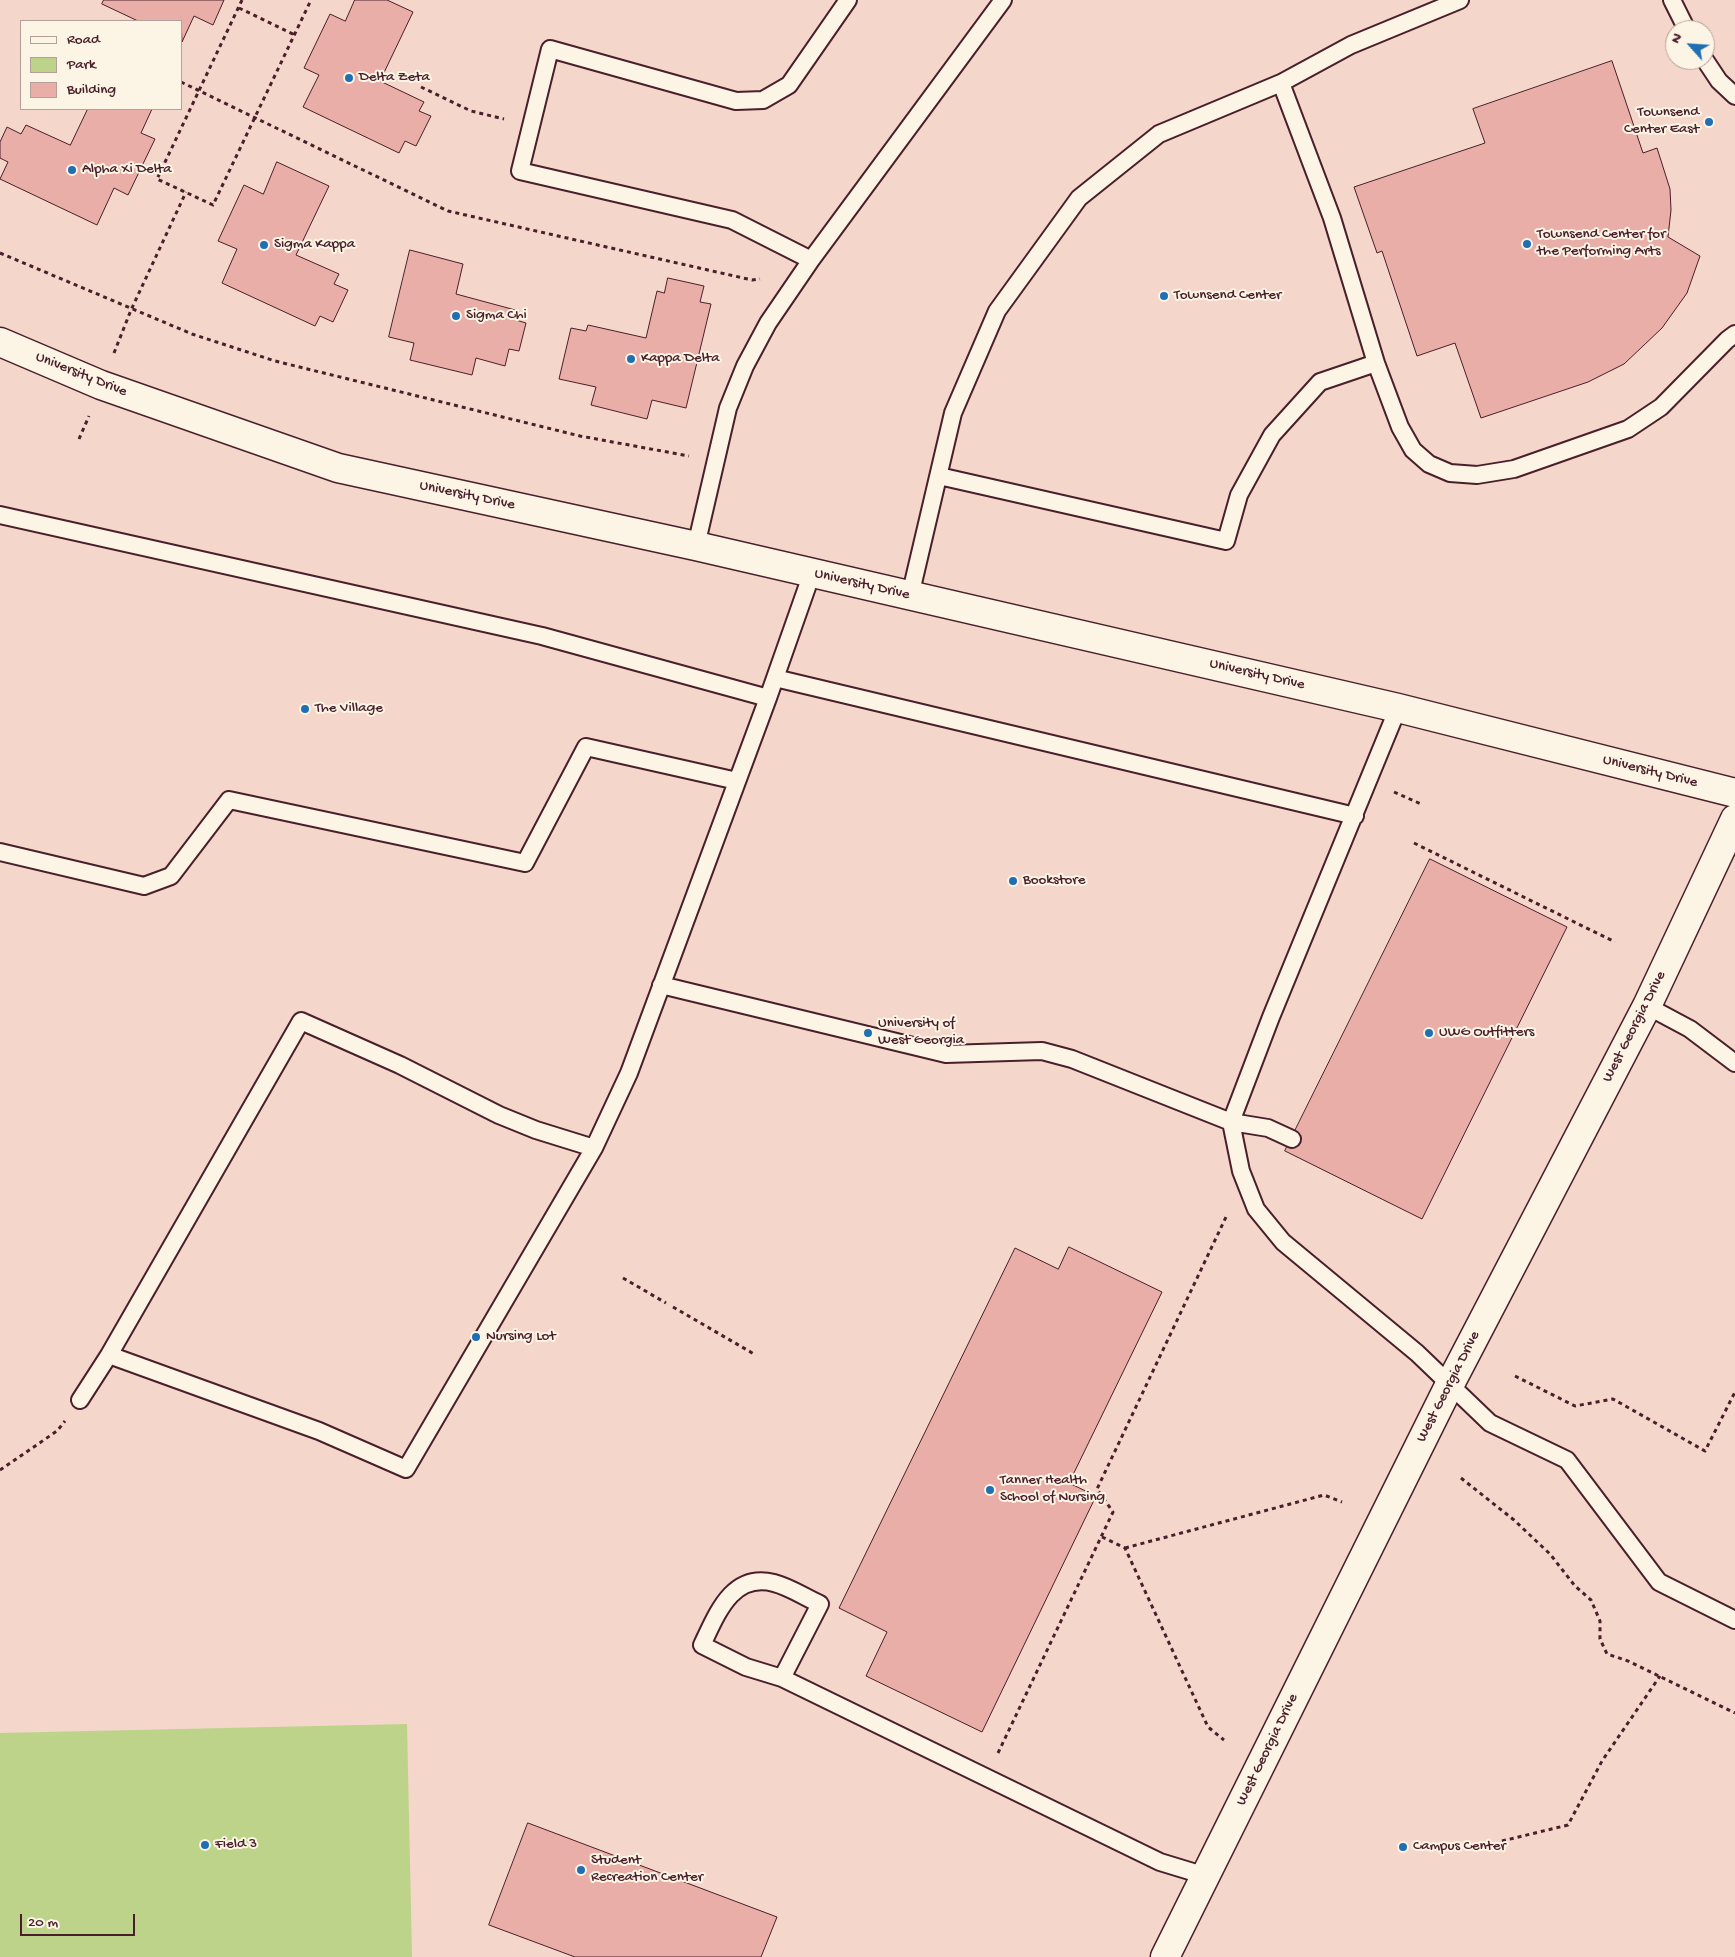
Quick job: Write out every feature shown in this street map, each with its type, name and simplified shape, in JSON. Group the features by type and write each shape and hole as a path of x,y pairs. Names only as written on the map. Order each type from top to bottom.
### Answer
{"street":[{"name":"University Drive","path":"0,342 101,385 338,468 696,546 1398,708 1735,793"},
{"name":"West Georgia Drive","path":"1165,1957 1449,1386 1647,1006 1735,819"}],"lane":[{"path":"810,260 732,220 520,171 550,49 736,101 763,100 789,84 848,0"},
{"path":"696,546 728,408 745,366 768,323 810,260 1003,0"},
{"path":"910,596 953,413 996,311 1079,198 1159,134 1281,83 1350,45 1460,0"},
{"path":"1672,0 1682,20"},
{"path":"1712,70 1719,81 1735,96"},
{"path":"1281,83 1332,218 1376,362 1400,427 1413,450 1429,464 1450,473 1477,475 1514,469 1628,429 1661,407 1726,340 1735,334"},
{"path":"939,476 1226,541 1239,495 1272,435 1320,382 1376,362"},
{"path":"0,515 542,636 768,698"},
{"path":"109,1355 319,1431 406,1469 594,1148 629,1073 738,781 812,573"},
{"path":"775,678 1355,816"},
{"path":"1398,708 1271,1017 1231,1122 1240,1171 1256,1209 1278,1235 1416,1352 1449,1386 1490,1423 1566,1460 1659,1582 1735,1620"},
{"path":"0,852 144,886 171,876 229,800 526,864 586,747 738,781"},
{"path":"661,985 946,1054 1042,1051 1072,1059 1231,1122 1268,1128 1292,1139"},
{"path":"1647,1006 1690,1029 1735,1063"},
{"path":"80,1400 109,1355 301,1020 400,1065 498,1114 536,1130 594,1148"},
{"path":"782,1678 820,1604 775,1583 757,1581 740,1586 725,1599 702,1645 746,1667 782,1678 1160,1862 1206,1876"}],"path":[{"path":"242,0 157,179 213,205 311,0"},
{"path":"238,8 295,35"},
{"path":"182,82 448,211 752,280 760,279"},
{"path":"421,87 471,111 531,126"},
{"path":"114,354 131,310 186,192"},
{"path":"0,253 131,310 192,334 275,360 359,383 580,436 716,461"},
{"path":"79,438 89,414"},
{"path":"1414,843 1615,942"},
{"path":"996,1756 1113,1512 1097,1489 1226,1217"},
{"path":"623,1278 666,1303"},
{"path":"673,1307 754,1354"},
{"path":"1515,1376 1575,1406 1613,1399 1705,1451 1735,1392"},
{"path":"0,1470 57,1431 80,1400"},
{"path":"1461,1478 1514,1520 1550,1554 1575,1586 1591,1600 1600,1621 1600,1639 1607,1654 1628,1661 1735,1713"},
{"path":"1124,1548 1324,1495 1342,1502"},
{"path":"1102,1537 1124,1548 1208,1726 1224,1740"},
{"path":"1502,1841 1568,1825 1602,1761 1660,1676"}],"shaded area":[{"name":"University of West Georgia","path":"0,0 1735,0 1735,1957 0,1957"}],"green space":[{"name":"Field 3","path":"407,1724 412,1957 0,1957 0,1733"}],"building":[{"path":"104,0 224,0 213,25 194,16 182,42 182,20 136,20 102,4"},
{"name":"Delta Zeta","path":"355,0 387,0 413,12 380,81 424,102 419,111 431,116 416,146 405,141 399,153 303,107 319,75 304,68 330,14 345,21"},
{"name":"Townsend Center for the Performing Arts","path":"1612,61 1643,153 1657,148 1670,189 1671,210 1668,237 1700,256 1687,293 1662,328 1624,364 1588,382 1481,418 1455,343 1417,356 1382,251 1377,253 1354,187 1485,143 1473,109"},
{"name":"Alpha Xi Delta","path":"88,110 152,110 141,133 155,139 128,195 114,188 97,225 0,179 8,162 0,158 0,142 7,127 21,134 26,125 70,145"},
{"name":"Sigma Kappa","path":"277,162 329,186 296,255 339,274 334,284 348,290 333,322 320,316 315,326 222,283 237,249 218,241 244,185 263,194"},
{"name":"Sigma Chi","path":"410,250 463,264 456,294 519,311 516,320 526,323 519,351 509,349 505,366 476,358 472,375 410,360 414,343 389,337"},
{"name":"Kappa Delta","path":"668,278 704,286 700,302 711,304 686,408 652,400 647,419 591,405 596,387 559,379 571,328 586,331 588,325 646,338 657,291 664,293"},
{"name":"UWG Outfitters","path":"1430,859 1567,927 1422,1219 1285,1151"},
{"name":"Tanner Health School of Nursing","path":"1069,1247 1162,1292 1069,1483 1096,1496 982,1732 866,1676 887,1632 839,1608 1015,1248 1058,1269"},
{"name":"Student Recreation Center","path":"528,1823 777,1917 761,1957 575,1957 489,1925"}],"place":[{"name":"Delta Zeta","path":"349,78"},
{"name":"Townsend Center East","path":"1709,122"},
{"name":"Alpha Xi Delta","path":"72,170"},
{"name":"Townsend Center for the Performing Arts","path":"1527,244"},
{"name":"Sigma Kappa","path":"264,245"},
{"name":"Townsend Center","path":"1164,296"},
{"name":"Sigma Chi","path":"456,316"},
{"name":"Kappa Delta","path":"631,359"},
{"name":"The Village","path":"305,709"},
{"name":"Bookstore","path":"1013,881"},
{"name":"University of West Georgia","path":"868,1033"},
{"name":"UWG Outfitters","path":"1429,1033"},
{"name":"Nursing Lot","path":"476,1337"},
{"name":"Tanner Health School of Nursing","path":"990,1490"},
{"name":"Field 3","path":"205,1845"},
{"name":"Campus Center","path":"1403,1847"},
{"name":"Student Recreation Center","path":"581,1870"}]}
